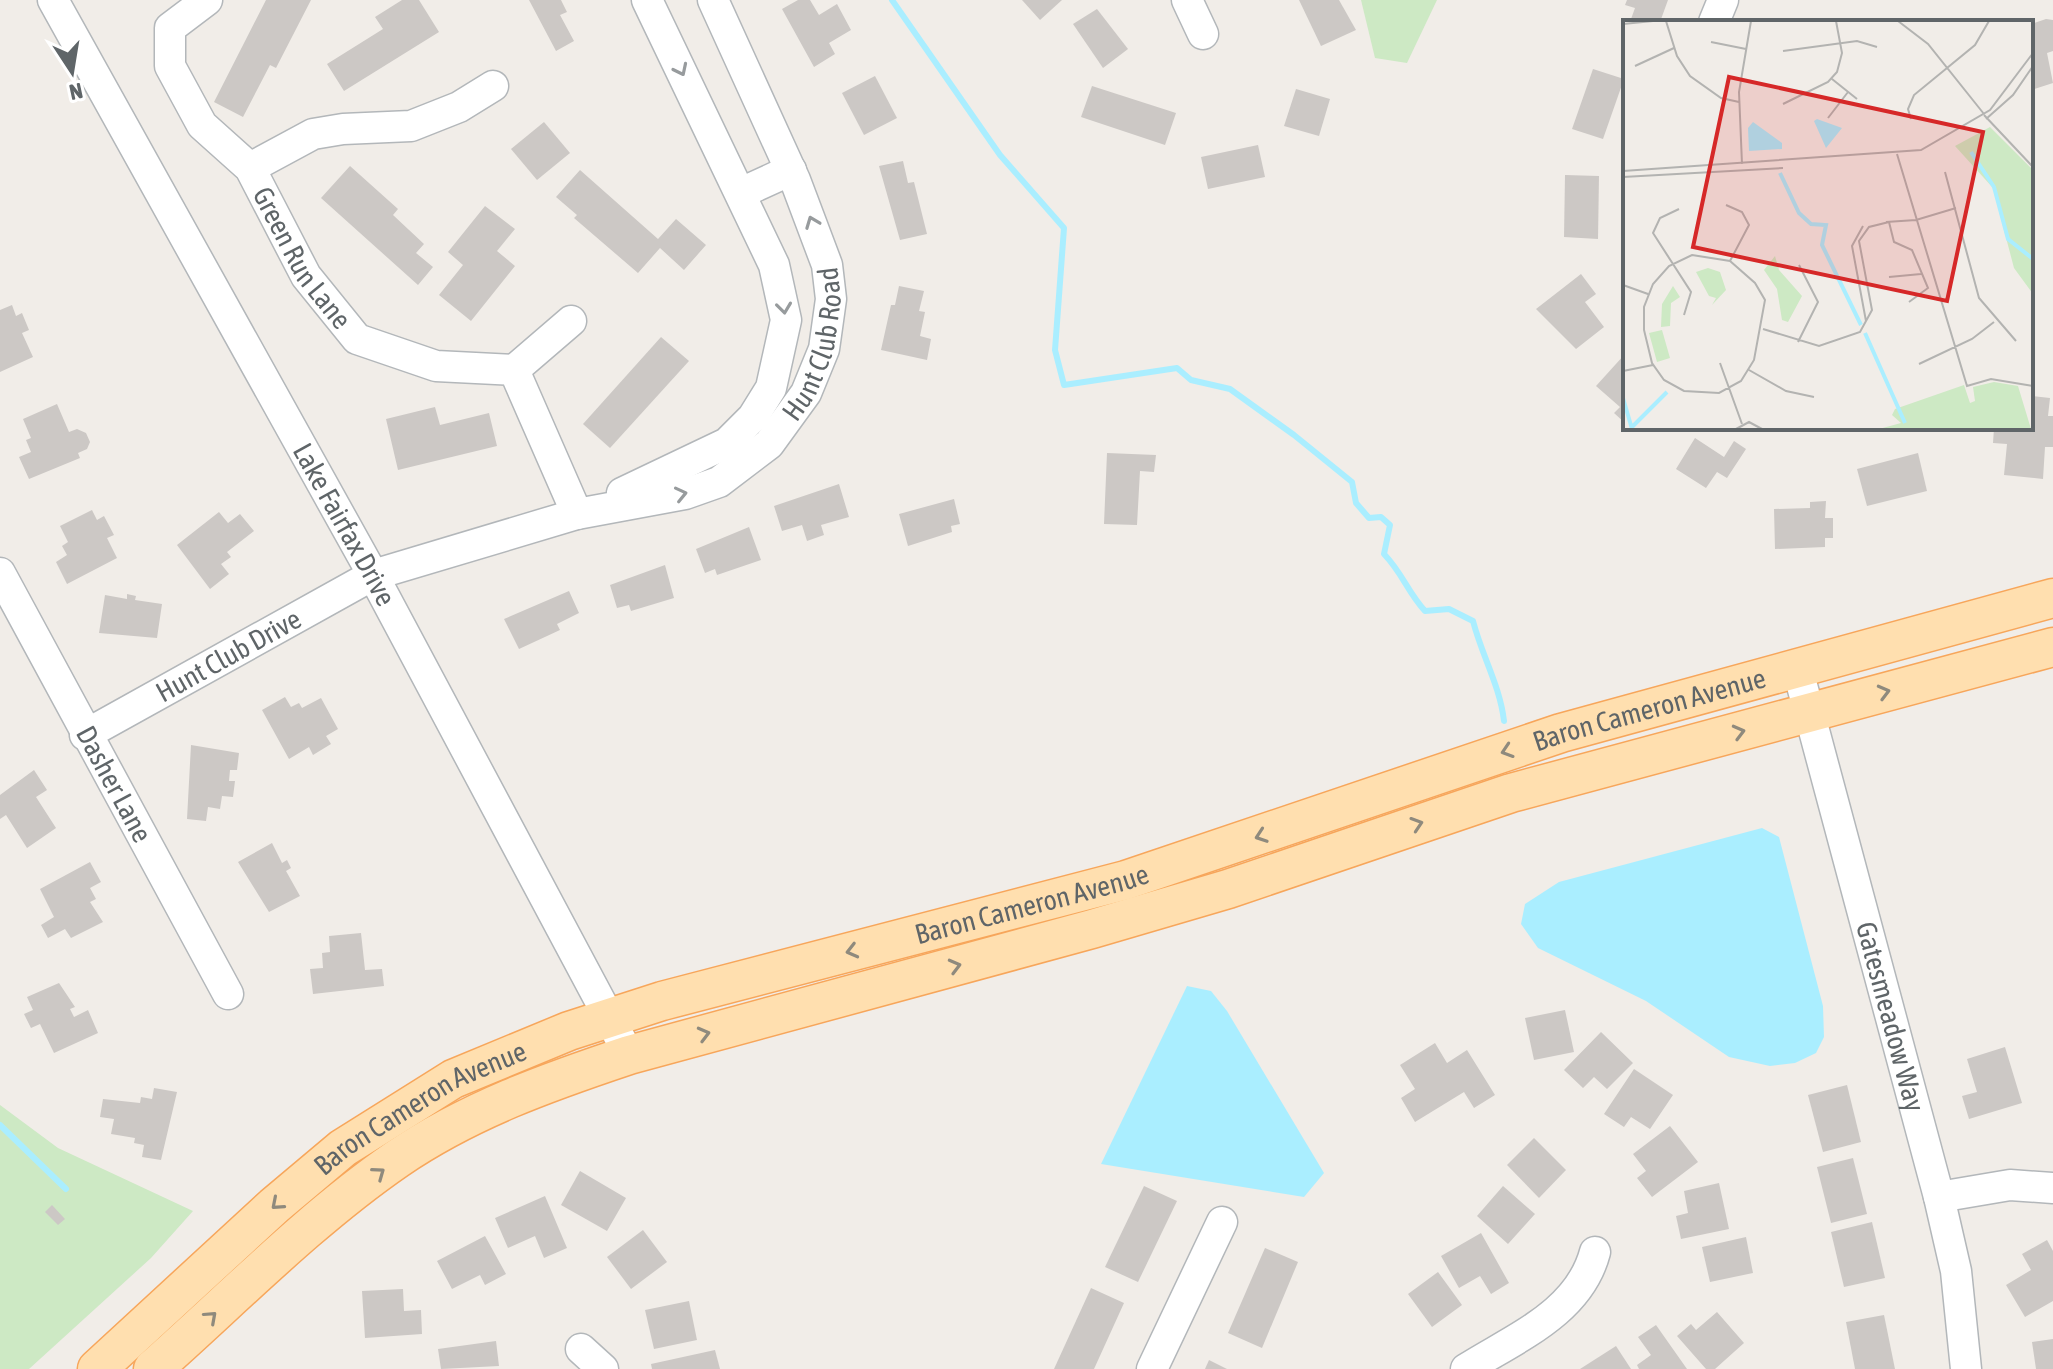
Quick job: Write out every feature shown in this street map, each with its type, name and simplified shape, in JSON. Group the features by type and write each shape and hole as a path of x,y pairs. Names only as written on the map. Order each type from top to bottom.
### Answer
{"main road":[{"name":"Baron Cameron Avenue","path":"97,1369 274,1206 343,1148 453,1079 611,1017 1126,880 1561,733 2053,598"},
{"name":"Baron Cameron Avenue","path":"153,1369 354,1191 400,1157 508,1097 629,1055 1228,889 1511,793 2053,647"}],"street":[{"name":"Lake Fairfax Drive","path":"53,0 373,575 629,1055"},
{"name":"Green Run Lane","path":"207,0 170,28 170,66 202,125 250,168 306,276 357,339 436,366 514,370"},
{"name":"Hunt Club Road","path":"577,514 727,443 753,417 771,388 783,343 783,296 774,265 647,0"},
{"name":"Hunt Club Road","path":"373,575 577,514 685,494 719,482 769,444 795,413 813,380 824,349 831,299 827,265 791,170 713,0"},
{"path":"1187,0 1203,34"},
{"path":"1715,20 1723,0"},
{"path":"250,168 313,134 343,129 411,126 459,107 493,86"},
{"path":"741,193 791,170"},
{"path":"571,321 514,370 577,514"},
{"name":"Dasher Lane","path":"0,573 85,735 228,994"},
{"name":"Hunt Club Drive","path":"85,735 373,575"},
{"name":"Gatesmeadow Way","path":"1797,667 1939,1197 1956,1271 1966,1369"},
{"path":"1939,1197 2010,1185 2053,1188"},
{"path":"1152,1369 1222,1222"},
{"path":"1466,1369 1565,1306 1579,1291 1595,1252"}],"green space":[{"path":"1361,0 1437,0 1407,63 1375,58"},
{"path":"0,1105 58,1148 193,1211 151,1258 29,1369 0,1369"}],"water":[{"path":"1762,828 1779,837 1823,1006 1824,1037 1816,1053 1795,1063 1770,1066 1729,1057 1646,1001 1538,948 1521,924 1525,904 1559,882"},
{"path":"1187,986 1211,991 1227,1011 1324,1173 1304,1197 1101,1164"}],"building":[{"path":"266,0 311,0 276,68 270,65 243,117 214,102"},
{"path":"402,0 419,0 439,32 344,91 327,64 383,29 375,17"},
{"path":"529,0 561,0 567,12 560,15 574,41 556,51"},
{"path":"798,0 810,0 819,15 837,4 851,30 829,43 835,54 814,67 782,9"},
{"path":"1022,0 1062,0 1040,20"},
{"path":"1299,0 1339,0 1356,30 1321,46"},
{"path":"1627,0 1668,0 1661,20 1631,19 1635,8 1625,5"},
{"path":"1097,9 1128,49 1103,68 1073,24"},
{"path":"2053,20 2053,51 2047,53 2053,83 2033,89 2033,23"},
{"path":"1593,69 1623,79 1603,139 1572,129"},
{"path":"875,76 897,118 864,135 842,93"},
{"path":"1092,86 1176,113 1165,145 1081,117"},
{"path":"1296,89 1330,99 1319,136 1284,126"},
{"path":"544,122 570,153 537,180 511,149"},
{"path":"1258,145 1265,177 1208,189 1201,157"},
{"path":"903,161 908,183 914,182 927,234 900,240 879,166"},
{"path":"350,166 398,209 393,215 424,244 416,253 433,267 418,285 321,198"},
{"path":"580,170 658,239 676,219 706,245 684,270 660,248 638,273 574,218 577,215 556,197"},
{"path":"1565,175 1599,176 1598,239 1564,237"},
{"path":"485,206 515,229 497,251 515,266 471,321 439,295 463,265 448,252"},
{"path":"1581,274 1596,294 1585,302 1604,327 1576,349 1536,309"},
{"path":"899,286 924,291 919,311 925,312 920,336 931,339 927,360 881,350 891,305 895,305"},
{"path":"12,305 16,316 22,313 29,330 22,333 33,357 0,372 0,310"},
{"path":"661,337 689,361 610,448 583,424"},
{"path":"1623,356 1623,421 1614,413 1620,407 1596,386"},
{"path":"2033,396 2050,398 2048,416 2053,416 2053,447 2045,447 2043,479 2004,475 2007,444 1993,443 1994,430 2033,430"},
{"path":"57,404 69,432 77,429 86,433 90,442 87,449 78,453 80,458 29,479 19,457 31,452 26,440 31,438 23,419"},
{"path":"435,407 440,425 489,413 497,446 398,470 386,419"},
{"path":"1695,438 1724,457 1734,441 1746,449 1727,478 1717,472 1706,488 1676,469"},
{"path":"1107,453 1156,455 1154,472 1140,471 1137,525 1104,524"},
{"path":"1918,453 1927,491 1867,506 1857,469"},
{"path":"839,484 849,517 821,525 824,535 807,541 802,525 782,531 774,506"},
{"path":"954,499 960,524 951,526 952,532 908,546 899,514"},
{"path":"1826,501 1825,518 1833,518 1833,538 1825,538 1825,547 1775,549 1774,509 1810,508 1810,502"},
{"path":"92,510 97,520 104,516 114,535 107,538 117,558 67,584 56,562 67,555 62,546 68,542 60,526"},
{"path":"219,512 228,523 240,514 254,531 227,552 231,557 221,564 229,574 210,589 177,545"},
{"path":"749,527 761,560 717,575 715,569 705,573 696,549"},
{"path":"665,565 674,598 631,611 629,605 617,608 610,585"},
{"path":"569,591 579,613 557,624 560,630 519,649 504,619"},
{"path":"127,594 136,596 135,600 162,604 157,638 99,633 105,595 127,599"},
{"path":"285,697 291,707 299,703 302,708 321,698 338,729 326,736 331,744 313,755 309,747 289,759 262,710"},
{"path":"191,745 239,753 237,770 230,770 229,781 235,781 233,797 222,796 220,809 208,807 206,821 187,819"},
{"path":"34,770 47,790 36,797 56,828 27,848 6,815 0,819 0,795"},
{"path":"272,843 282,863 287,860 291,868 286,871 300,896 269,912 238,862"},
{"path":"90,862 101,882 90,888 96,899 90,902 103,922 71,938 65,929 48,938 41,925 54,917 40,889"},
{"path":"361,933 365,970 382,969 384,986 313,994 310,969 323,968 322,953 330,952 329,936"},
{"path":"59,983 75,1007 70,1009 74,1017 88,1010 98,1033 54,1053 40,1024 31,1028 24,1014 33,1010 27,997"},
{"path":"1565,1010 1574,1052 1534,1060 1525,1018"},
{"path":"1601,1032 1633,1063 1607,1089 1594,1077 1583,1088 1564,1070"},
{"path":"1435,1043 1447,1063 1467,1050 1495,1095 1474,1108 1464,1092 1415,1122 1401,1098 1415,1089 1400,1065"},
{"path":"2005,1047 2022,1103 1969,1119 1962,1096 1977,1092 1967,1059"},
{"path":"1634,1069 1673,1095 1650,1129 1631,1117 1624,1127 1604,1114"},
{"path":"1847,1085 1861,1142 1823,1152 1808,1095"},
{"path":"154,1088 177,1092 161,1160 142,1157 144,1145 134,1143 135,1138 111,1134 114,1119 100,1117 103,1099 140,1103 141,1097 152,1099"},
{"path":"1670,1126 1698,1162 1652,1197 1637,1178 1646,1171 1633,1154"},
{"path":"1534,1138 1566,1170 1539,1198 1507,1165"},
{"path":"1853,1158 1867,1214 1831,1223 1817,1167"},
{"path":"580,1171 626,1198 607,1231 561,1205"},
{"path":"1719,1183 1729,1229 1681,1239 1676,1216 1688,1213 1684,1191"},
{"path":"1144,1186 1177,1201 1138,1282 1105,1267"},
{"path":"1503,1186 1535,1214 1508,1244 1477,1216"},
{"path":"545,1196 567,1248 544,1258 535,1236 508,1248 495,1218"},
{"path":"52,1205 65,1219 58,1225 45,1212"},
{"path":"1872,1222 1885,1278 1844,1287 1831,1232"},
{"path":"643,1230 667,1262 631,1289 607,1257"},
{"path":"1481,1233 1509,1283 1491,1294 1480,1276 1459,1288 1441,1256"},
{"path":"485,1236 506,1274 485,1285 480,1275 452,1289 437,1261"},
{"path":"1746,1237 1753,1273 1710,1282 1702,1247"},
{"path":"2047,1240 2053,1251 2053,1301 2025,1317 2006,1285 2031,1270 2022,1254"},
{"path":"1265,1248 1298,1262 1262,1348 1228,1333"},
{"path":"1438,1272 1462,1305 1432,1327 1408,1294"},
{"path":"1091,1288 1124,1303 1094,1369 1054,1369"},
{"path":"403,1289 404,1311 421,1310 422,1334 365,1338 362,1291"},
{"path":"689,1301 697,1340 654,1349 645,1310"},
{"path":"1717,1312 1744,1343 1715,1369 1706,1369 1677,1336 1691,1324 1696,1330"},
{"path":"1884,1315 1895,1369 1855,1369 1846,1322"},
{"path":"1656,1325 1687,1369 1639,1369 1637,1365 1651,1355 1638,1337"},
{"path":"2053,1339 2053,1369 2036,1369 2032,1342"},
{"path":"496,1341 499,1366 441,1369 438,1349"},
{"path":"1616,1346 1631,1369 1580,1369"},
{"path":"715,1350 720,1369 652,1369 651,1364"},
{"path":"1209,1360 1227,1369 1205,1369"}],"waterway":[{"path":"892,0 1000,155 1064,228 1055,350 1064,385 1177,368 1191,380 1230,389 1294,435 1352,482 1356,503 1369,518 1381,517 1390,525 1384,554 1425,611 1449,609 1473,621 1499,696 1504,721"},
{"path":"0,1125 66,1189"}]}
